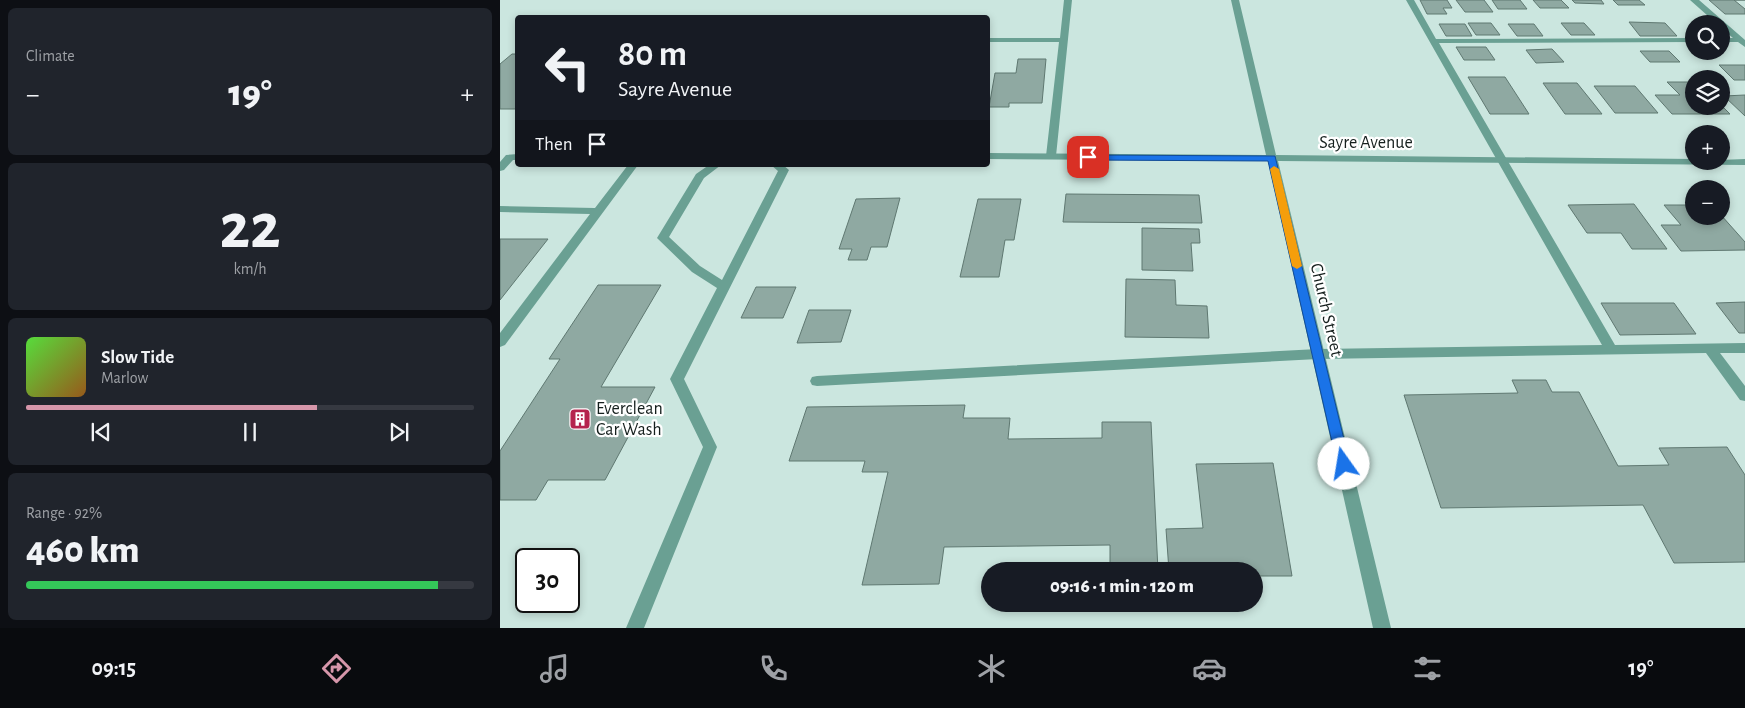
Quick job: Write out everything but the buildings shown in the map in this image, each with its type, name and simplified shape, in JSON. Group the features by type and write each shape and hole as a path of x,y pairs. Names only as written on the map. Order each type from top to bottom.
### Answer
{"street":[{"path":"1052,156 1068,0"},
{"name":"Church Street","path":"1235,0 1382,628"},
{"path":"1410,0 1504,160 1612,351"},
{"path":"1694,0 1743,42"},
{"path":"990,40 1064,40"},
{"path":"1434,41 1685,40"},
{"path":"1730,41 1743,42"},
{"name":"Sayre Avenue","path":"990,156 1745,162"},
{"path":"500,168 510,157 515,157"},
{"path":"500,342 631,167"},
{"path":"713,167 700,176 663,238 696,269 724,287"},
{"path":"635,628 710,447 677,379 784,170 779,167"},
{"path":"500,209 598,211"},
{"path":"817,381 1318,354 1745,348"},
{"path":"1710,349 1745,396"}],"slow traffic":[{"path":"1274,169 1297,266"}],"place":[{"name":"Everclean Car Wash","path":"580,419"}],"route":[{"path":"1088,157 1272,158 1344,464"}]}
